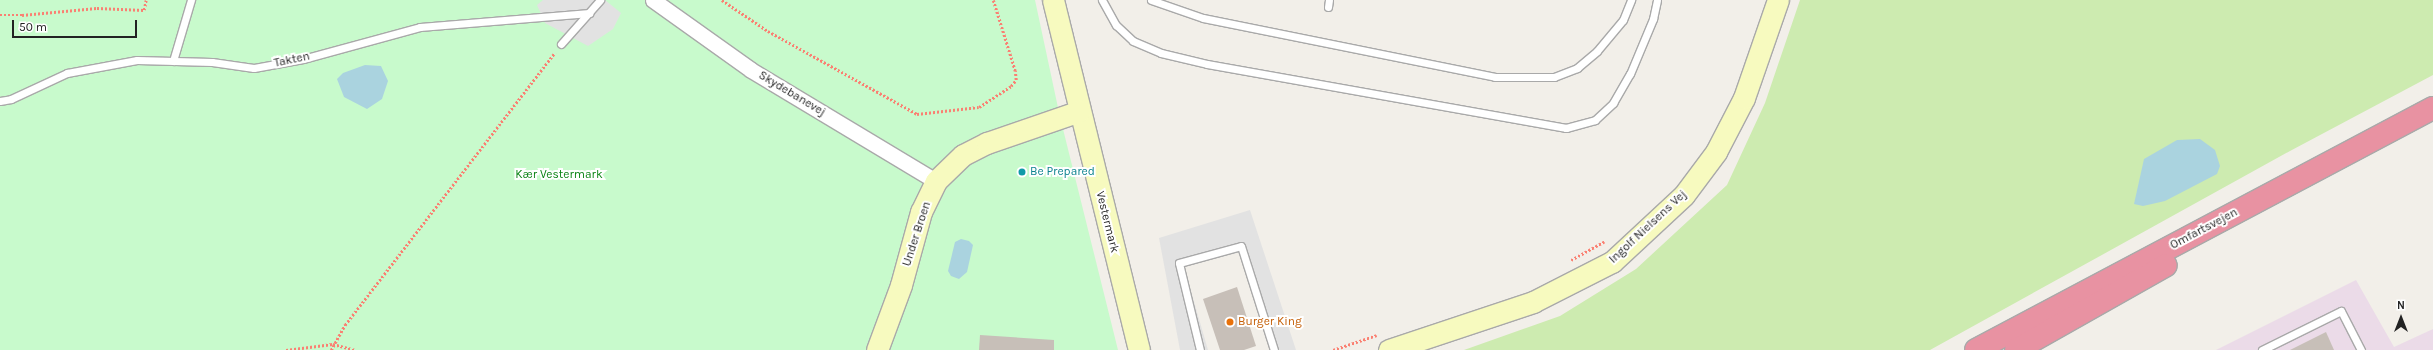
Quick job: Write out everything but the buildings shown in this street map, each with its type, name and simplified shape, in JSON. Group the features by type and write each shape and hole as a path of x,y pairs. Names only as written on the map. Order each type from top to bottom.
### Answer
{"highway":[{"name":"Omfartsvejen","path":"1976,350 2433,108"},
{"path":"2016,350 2154,272 2301,178"}],"street":[{"name":"Skydebanevej","path":"653,0 751,70 936,181"},
{"name":"Vestermark","path":"1053,0 1139,350"},
{"name":"Ingolf Nielsens Vej","path":"1387,341 1533,302 1612,262 1684,195 1716,152 1744,98 1778,0"},
{"name":"Under Broen","path":"877,350 901,285 921,212 936,181 963,155 987,143 1080,111"}],"lane":[{"path":"173,61 191,0"},
{"path":"561,44 600,0"},
{"path":"1102,0 1116,25 1133,42 1160,53 1207,64 1566,128 1595,120 1613,103 1630,74 1653,19 1657,0"},
{"path":"1151,0 1203,18 1495,77 1554,77 1578,68 1597,51 1623,20 1631,0"},
{"name":"Takten","path":"0,101 11,99 67,73 136,60 212,62 254,68 303,58 420,27 589,13"},
{"path":"1200,350 1179,263 1241,246 1274,350"},
{"path":"2262,350 2341,312 2361,350"}],"path":[{"path":"0,15 22,15 98,8 144,10 146,0"},
{"path":"722,0 768,31 917,114 979,106 1011,86 1016,80 1015,71 993,0"},
{"path":"331,350 333,344 561,44"},
{"path":"1568,261 1609,237"},
{"path":"1333,350 1387,341"},
{"path":"286,350 333,344 355,350"}],"shaded area":[{"path":"543,0 605,0 621,13 613,29 588,46 545,23 537,5"},
{"path":"1250,210 1296,350 1270,350 1240,252 1184,267 1208,350 1180,350 1159,238"},
{"path":"2356,280 2394,347 2433,329 2433,350 2216,350"}],"green space":[{"name":"Kær Vestermark","path":"0,0 1035,0 1060,117 1118,350 0,350"},
{"path":"1800,0 2433,0 2433,75 2290,151 1930,350 1464,350 1560,316 1636,269 1727,185 1765,103"}],"water":[{"path":"365,65 381,66 388,81 382,99 367,109 344,97 337,79 343,73"},
{"path":"2200,139 2215,150 2220,166 2217,174 2165,201 2143,206 2134,204 2144,159 2177,140"},
{"path":"961,239 969,241 973,245 967,272 959,279 951,276 948,271 955,242"}],"place":[{"name":"Be Prepared","path":"1022,172"},
{"name":"Burger King","path":"1230,322"}]}
